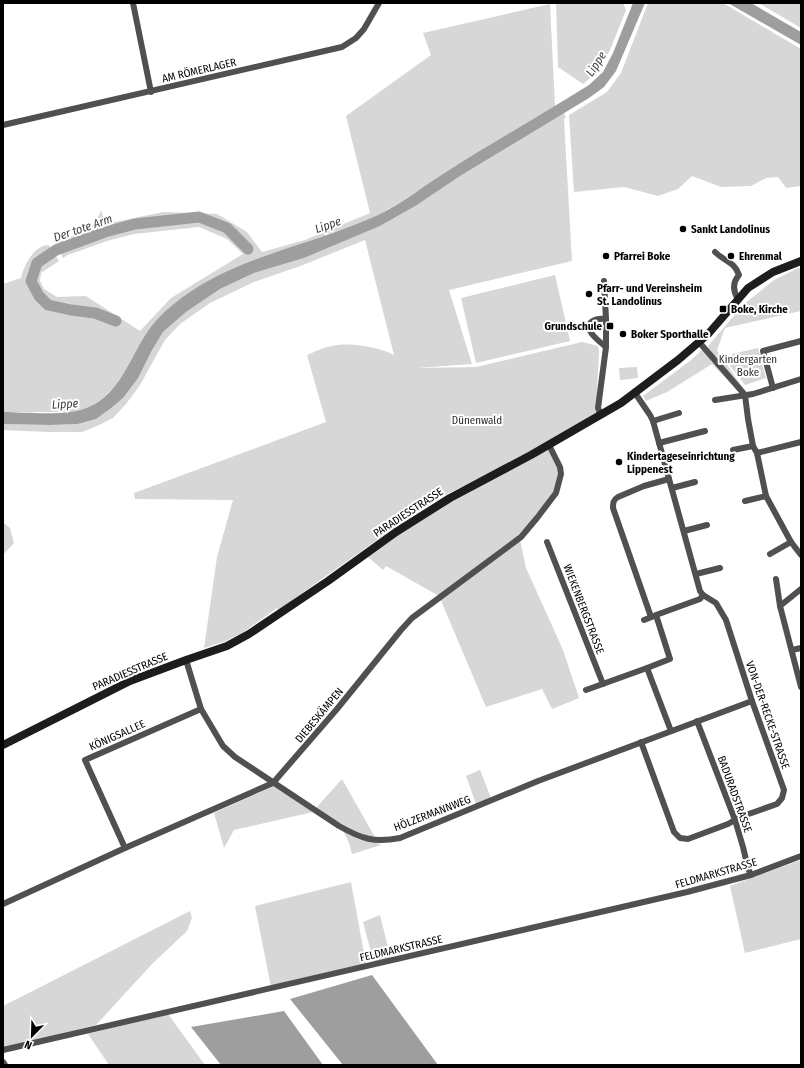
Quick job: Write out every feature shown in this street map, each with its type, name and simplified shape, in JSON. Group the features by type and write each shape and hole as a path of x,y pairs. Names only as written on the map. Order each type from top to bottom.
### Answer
{"main road":[{"name":"PARADIESSTRASSE","path":"3,745 130,681 227,646 249,634 328,581 396,532 450,498 602,415 635,393 709,333 748,288 766,275 801,261"}],"street":[{"path":"133,3 151,92"},
{"name":"AM RÖMERLAGER","path":"3,125 342,47 356,38 364,29 379,3"},
{"path":"715,252 735,265 739,276 734,283 734,292 738,299"},
{"path":"602,415 598,408 606,347 604,281"},
{"path":"606,319 594,319 590,322 592,334 606,347"},
{"path":"773,388 763,351 801,341"},
{"path":"699,342 745,395 753,446 757,453 766,496 791,542 800,551"},
{"path":"715,400 753,394 801,379"},
{"path":"635,393 653,421 700,591 703,595 700,599 644,620"},
{"path":"653,421 679,413"},
{"path":"659,443 705,432"},
{"path":"757,453 801,442"},
{"name":"DIEBESKÄMPEN","path":"3,904 124,848 273,783 338,709 412,618 520,537 538,518 556,493 560,474 560,467 549,445"},
{"path":"733,450 753,446"},
{"path":"586,690 670,659 613,508 614,499 644,486 669,479"},
{"path":"672,488 695,482"},
{"path":"745,501 766,496"},
{"path":"684,531 708,525"},
{"name":"WIEKENBERGSTRASSE","path":"547,542 603,684"},
{"path":"770,554 791,542"},
{"path":"696,574 720,568"},
{"path":"776,580 780,606 801,687"},
{"path":"780,606 801,589"},
{"name":"VON-DER-RECKE-STRASSE","path":"703,595 716,603 726,620 752,701 784,790 784,794 777,804 735,820"},
{"path":"792,650 801,648"},
{"name":"HÖLZERMANNWEG","path":"186,660 201,709 223,746 235,757 273,783 356,836 377,840 400,838 531,784 752,701"},
{"path":"646,668 671,731"},
{"name":"KÖNIGSALLEE","path":"124,848 85,760 201,709"},
{"name":"BADURADSTRASSE","path":"697,721 735,820 751,875"},
{"path":"641,742 674,832 680,838 688,839 735,820"},
{"name":"FELDMARKSTRASSE","path":"3,1050 687,892 751,875 801,856"}],"green space":[{"path":"556,3 623,3 626,10 610,50 599,70 583,84 558,67"},
{"path":"648,3 723,3 801,49 801,186 786,188 778,177 766,178 751,186 721,187 692,176 678,189 658,196 624,187 574,192 569,115 607,92 621,73"},
{"path":"758,3 801,3 801,28 762,5"},
{"path":"550,4 555,106 444,173 380,214 361,223 255,260 206,282 128,368 117,384 102,399 89,408 71,412 3,412 3,284 21,278 30,257 39,248 49,245 59,261 41,273 40,281 44,289 57,297 86,296 140,331 171,298 243,254 227,239 199,227 134,234 107,241 63,258 55,241 77,235 89,229 98,218 101,210 105,224 163,212 217,214 247,232 262,252 305,240 370,213 346,116 431,55 423,33"},
{"name":"Dünenwald","path":"563,112 566,117 564,119 572,261 449,290 472,364 417,368 476,367 582,342 598,346 596,410 598,414 490,473 445,495 397,526 278,610 277,608 242,633 226,641 204,648 217,557 233,500 135,499 134,493 326,422 307,355 322,348 339,345 355,345 388,352 394,355 365,240 303,265 254,282 210,303 180,324 165,340 140,385 113,418 82,432 3,430 3,424 78,424 96,419 151,352 163,332 186,312 220,289 254,273 304,258 380,226 417,205 460,176"},
{"path":"798,268 801,268 801,311 725,328 717,350 743,388 736,389 712,364 667,392 646,401 643,396 702,350 710,358 712,363 712,354 708,346 744,304 774,280"},
{"path":"555,275 570,341 476,363 461,298"},
{"name":"Kindergarten Boke","path":"758,348 766,378 745,385 730,366 732,354"},
{"path":"637,367 638,378 620,380 619,368"},
{"path":"549,449 558,469 558,483 543,508 517,536 520,540 526,568 563,650 579,698 552,709 542,689 486,707 439,596 386,566 383,570 367,556 451,500"},
{"path":"3,522 10,528 14,543 3,555"},
{"path":"480,770 491,798 476,804 466,776"},
{"path":"342,779 376,839 358,834 340,825 316,808"},
{"path":"274,786 313,812 234,830 224,848 214,813"},
{"path":"343,830 377,842 381,845 352,854"},
{"path":"801,860 801,939 745,953 730,886"},
{"path":"351,882 366,964 271,987 255,906"},
{"path":"190,911 192,918 187,931 152,964 96,1025 3,1048 3,1006"},
{"path":"380,915 391,959 374,963 363,922"},
{"path":"168,1014 205,1065 109,1065 88,1034"}],"shaded area":[{"path":"633,3 645,3 616,71 604,87 589,98 460,176 417,205 380,226 304,258 254,273 220,289 186,312 163,332 138,378 123,398 96,419 78,424 3,424 3,412 70,412 89,407 100,401 109,393 123,375 146,334 158,318 181,298 198,287 227,272 269,254 357,224 387,211 437,177 589,85 603,72 613,53"},
{"path":"728,3 751,3 801,32 801,45"},
{"path":"372,975 438,1065 343,1065 290,999"},
{"path":"284,1011 323,1065 221,1065 191,1027"}],"waterway":[{"name":"Der tote Arm","path":"116,321 95,313 48,305 39,296 31,281 37,263 56,250 105,232 135,224 199,217 227,228 248,249"}],"place":[{"name":"Sankt Landolinus","path":"683,229"},
{"name":"Pfarrei Boke","path":"606,256"},
{"name":"Ehrenmal","path":"731,256"},
{"name":"Pfarr- und Vereinsheim St. Landolinus","path":"589,294"},
{"name":"Boke, Kirche","path":"723,309"},
{"name":"Grundschule","path":"610,326"},
{"name":"Boker Sporthalle","path":"623,334"},
{"name":"Kindertageseinrichtung Lippenest","path":"619,462"}],"water label":[{"name":"Lippe","path":"596,64"},
{"name":"Lippe","path":"328,225"},
{"name":"Lippe","path":"65,404"}]}
